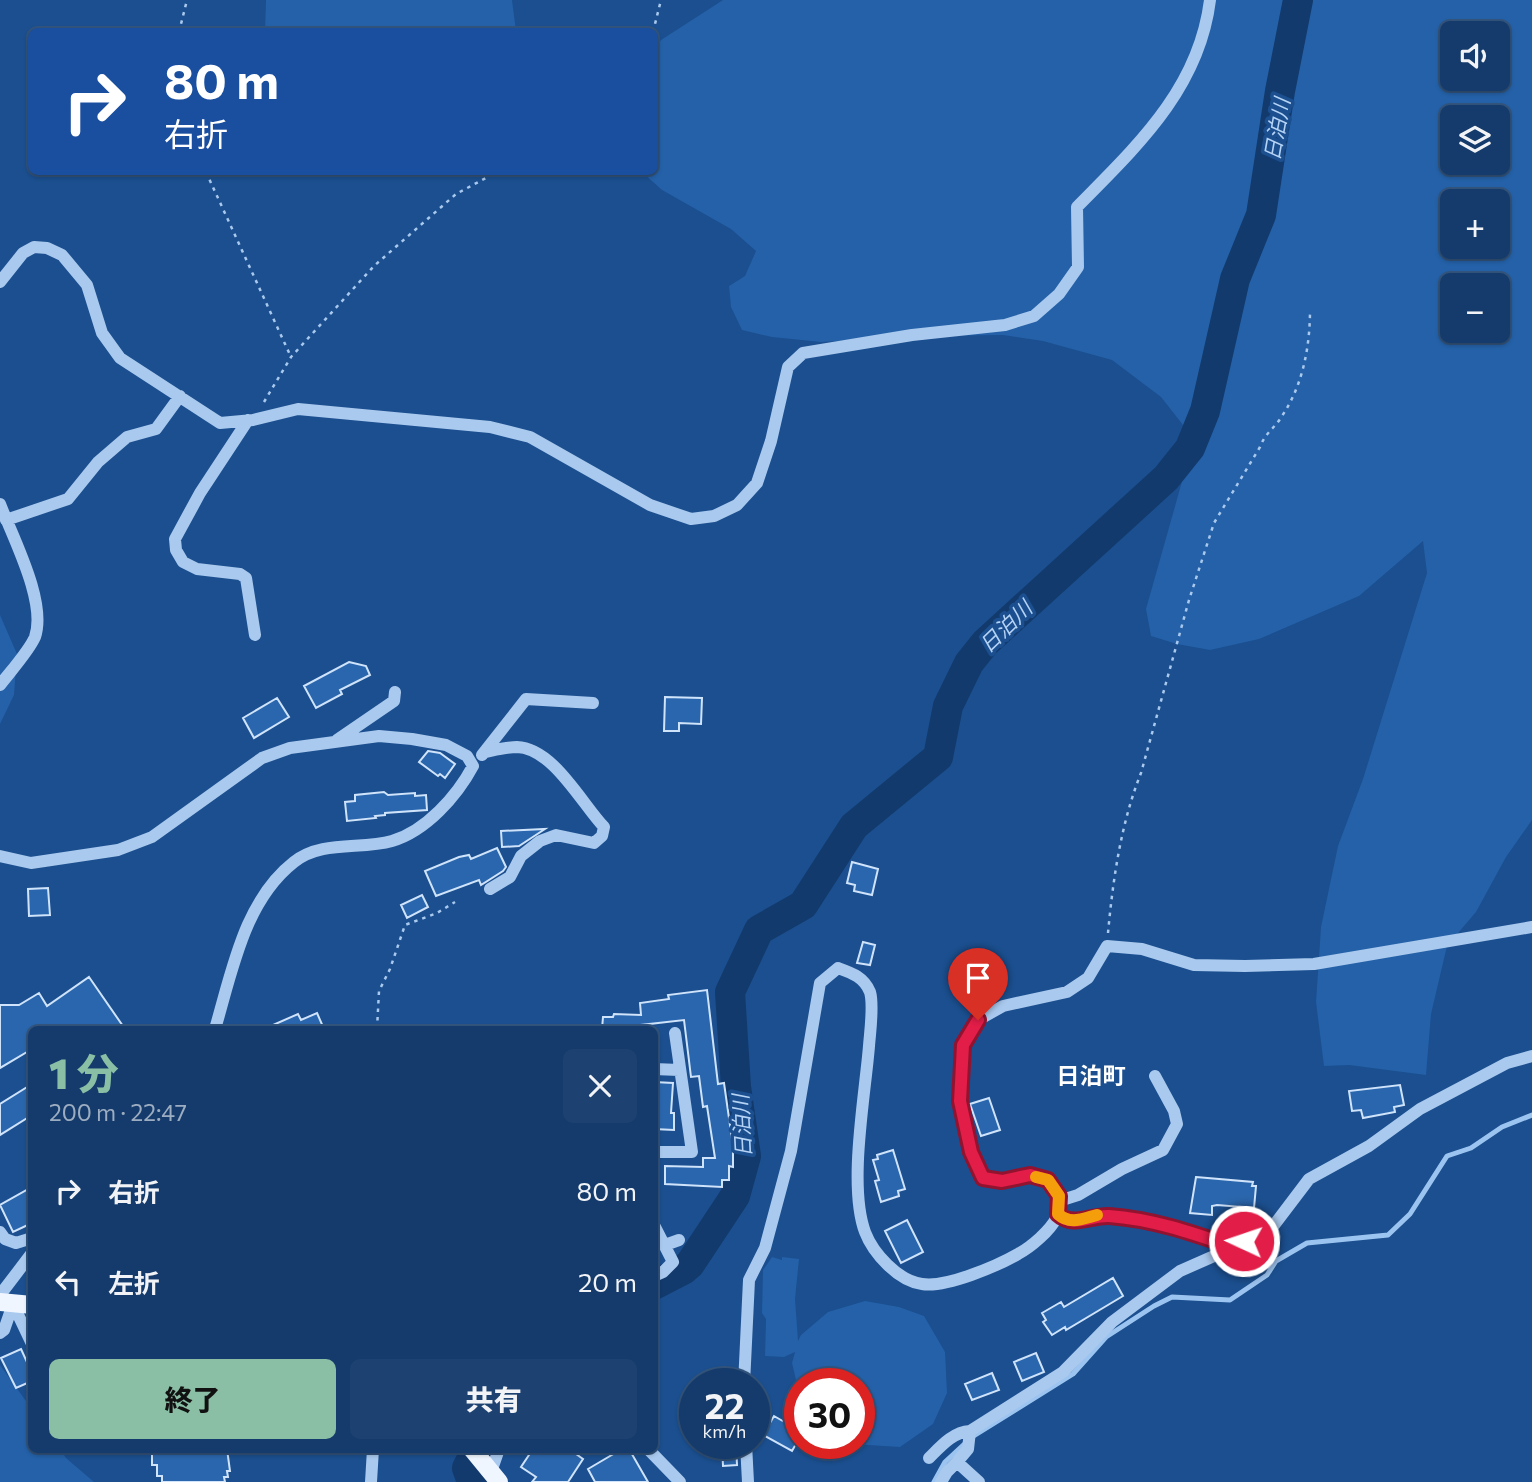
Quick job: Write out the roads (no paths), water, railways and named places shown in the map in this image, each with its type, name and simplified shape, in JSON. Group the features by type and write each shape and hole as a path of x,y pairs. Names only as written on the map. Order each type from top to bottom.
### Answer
{"main road":[{"path":"4,1300 28,1305"},
{"path":"474,1453 493,1475"}],"street":[{"path":"1207,22 1209,0"},
{"path":"0,282 23,253 34,247 47,248 62,255 87,285 102,333 120,358 220,423 250,420 298,409 490,427 530,437 650,505 691,519 714,516 737,505 757,483 771,441 788,368 803,353 912,335 1005,325 1034,316 1059,293 1077,267 1077,207 1143,140 1160,117 1193,65 1207,22 1218,0"},
{"path":"6,520 68,499 98,462 127,437 156,429 180,396"},
{"path":"250,420 200,493 175,539 176,550 183,562 197,569 240,574 246,579 255,635"},
{"path":"0,504 34,593 38,617 34,638 0,685"},
{"path":"334,742 394,701 395,692"},
{"path":"216,1026 242,937 268,889 295,861 325,849 392,841 416,830 444,806 526,699 593,703"},
{"path":"0,856 32,863 118,850 152,837 262,758 290,748 379,736 446,745 467,756 473,766"},
{"path":"485,752 519,747 539,755 565,775 604,827 602,836 594,843 556,835 540,841 521,856 510,877 489,889"},
{"path":"1230,1246 1135,1218 1098,1215 1072,1222 1065,1221 1058,1208 1059,1196 1048,1180 1030,1175 1002,1181 983,1178 971,1152 960,1101 963,1045 978,1020 1003,1006 1067,992 1088,978 1107,946 1142,949 1194,965 1314,964 1532,927"},
{"path":"745,1368 749,1280 765,1248 792,1151 820,983 838,968 858,974 870,993 871,1024 859,1152 859,1201 865,1233 881,1258 901,1276 922,1284 945,1282 997,1265 1020,1253 1038,1238 1058,1208 1122,1169 1163,1150 1177,1124 1174,1111 1155,1076"},
{"path":"658,1152 692,1152 675,1033"},
{"path":"929,1458 944,1442 961,1432 970,1431 1063,1372 1112,1322 1180,1271 1271,1229 1309,1179 1369,1146 1420,1109 1507,1063 1532,1056"},
{"path":"658,1069 679,1070"},
{"path":"0,1232 9,1242 28,1239"},
{"path":"658,1233 673,1262 658,1273"},
{"path":"664,1245 679,1240"},
{"path":"0,1333 4,1330 4,1300 14,1274 28,1258"},
{"path":"4,1300 28,1338"},
{"path":"941,1482 968,1449 970,1431"},
{"path":"371,1482 373,1453"},
{"path":"493,1475 498,1453"},
{"path":"652,1453 680,1482"},
{"path":"747,1459 748,1482"},
{"path":"957,1462 979,1482"}],"waterway":[{"name":"日泊川","path":"658,1283 690,1264 735,1196 746,1156 736,1087 730,992 759,930 803,905 854,826 938,757 948,706 969,663 985,643 1166,478 1190,448 1205,411 1235,279 1261,215 1280,91 1298,0"},
{"path":"934,1482 945,1462 972,1437 1073,1374 1106,1337 1154,1306 1172,1297 1230,1300 1267,1275 1276,1261 1307,1243 1388,1235 1410,1214 1447,1156 1471,1148 1502,1127 1532,1115"},
{"name":"日泊川","path":"472,1482 467,1468 475,1453"}],"district":[{"name":"日泊町","path":"1091,1075"}]}
